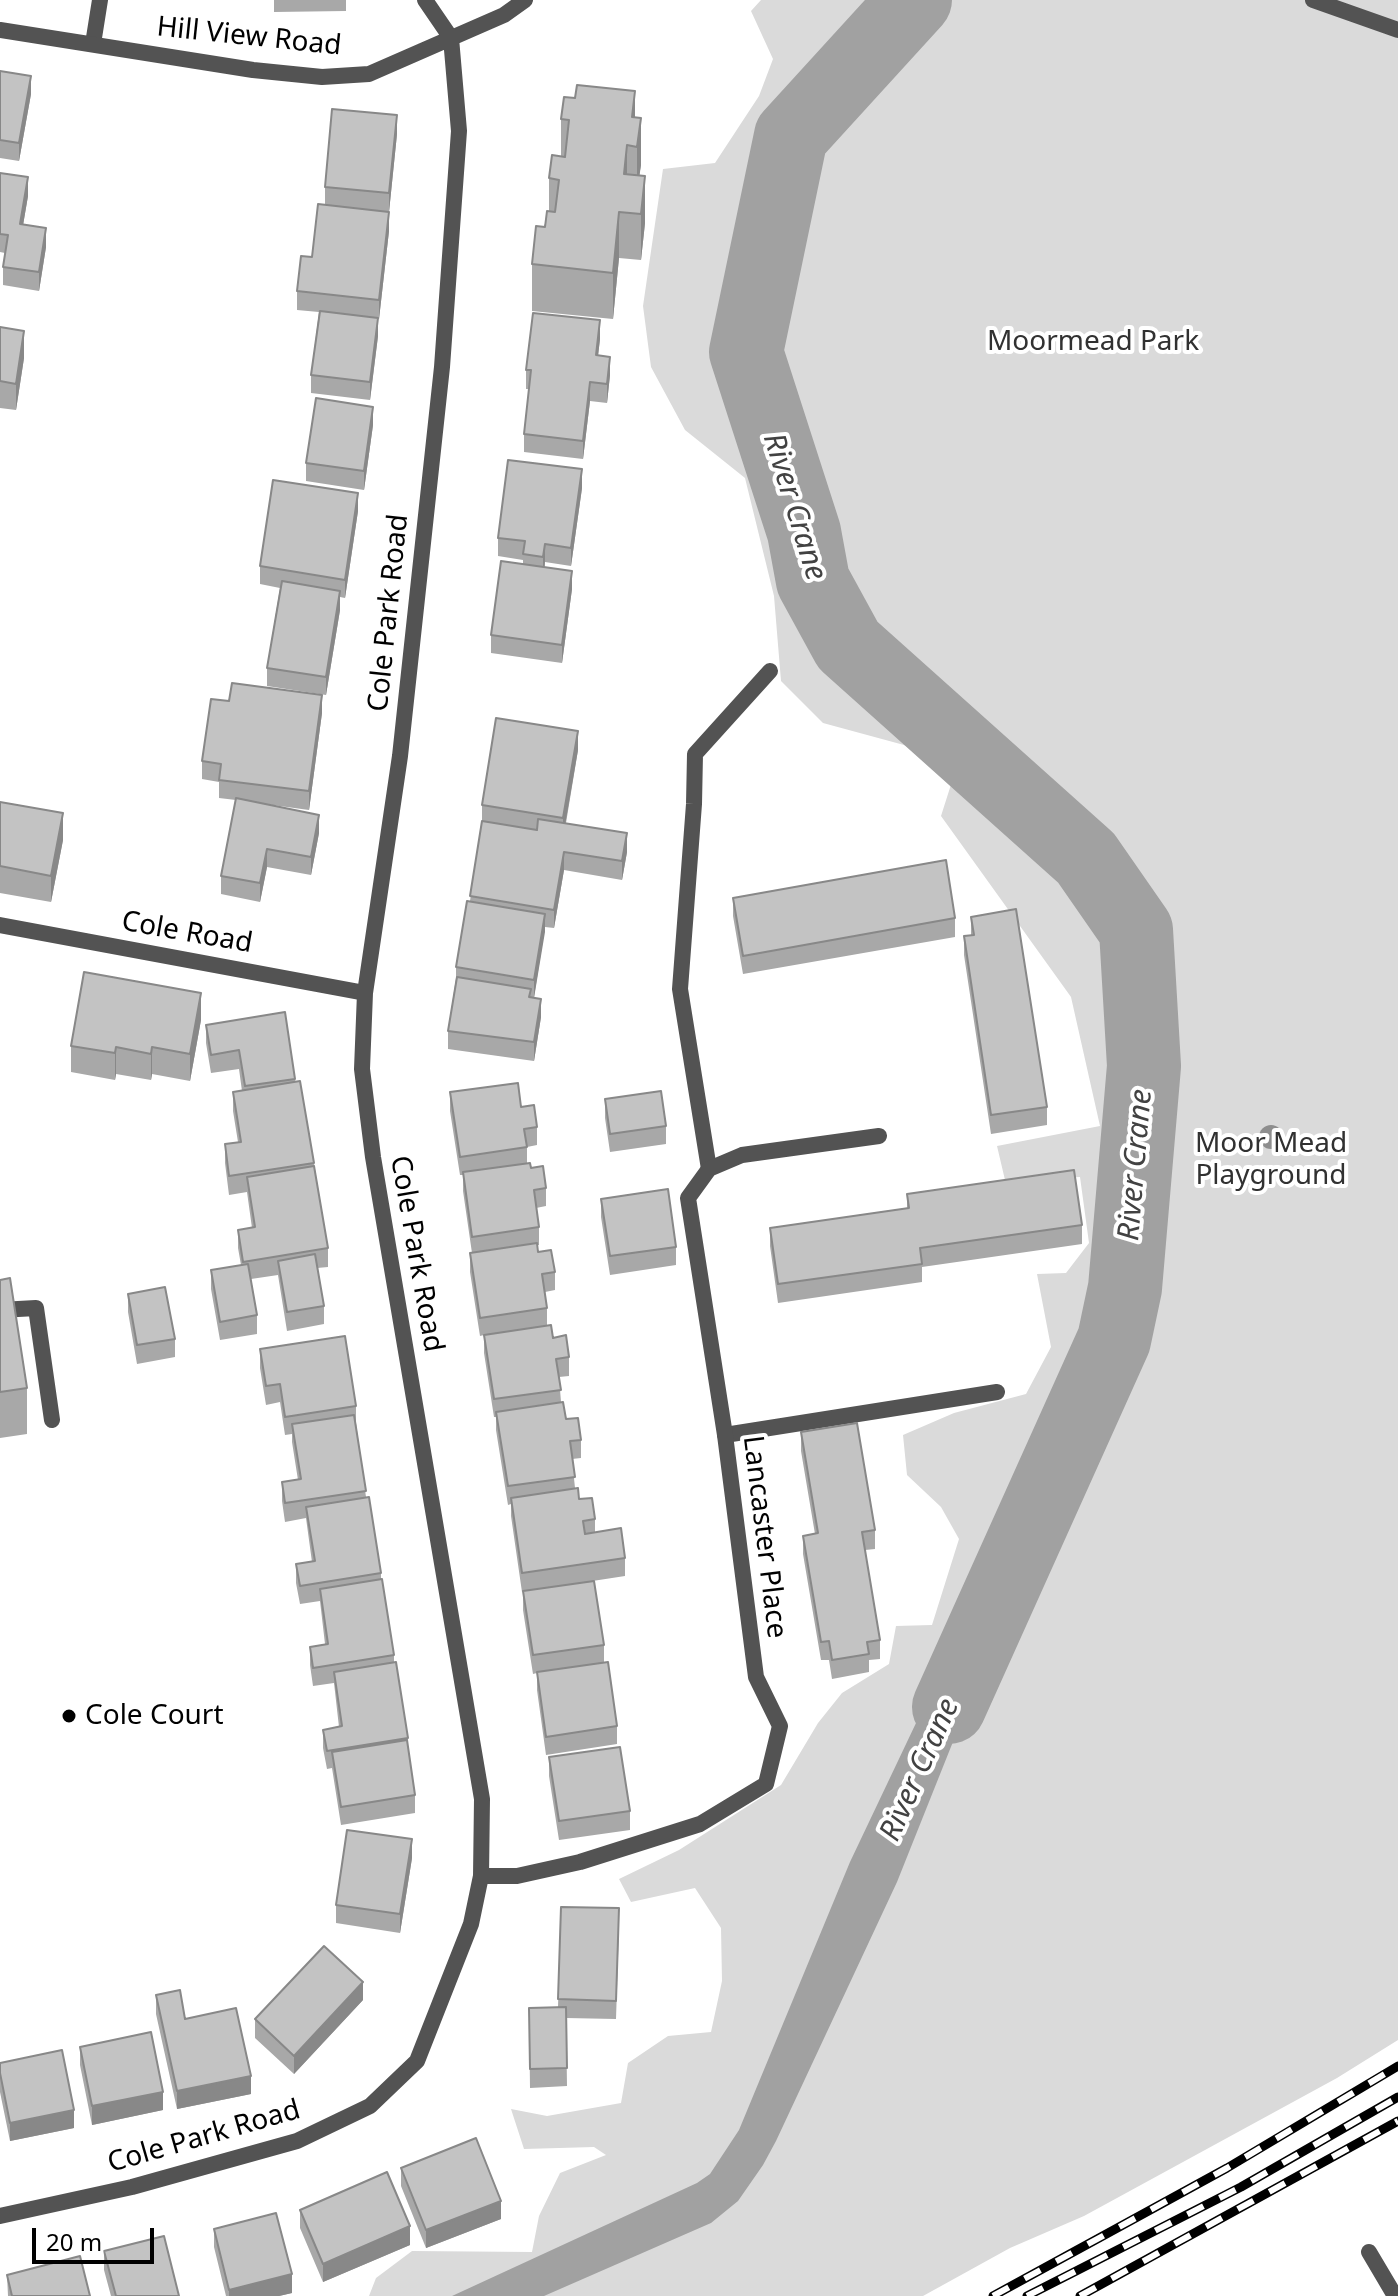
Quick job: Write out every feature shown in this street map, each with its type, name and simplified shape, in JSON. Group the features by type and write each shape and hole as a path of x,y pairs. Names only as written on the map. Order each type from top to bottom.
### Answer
{"street":[{"path":"93,44 100,0"},
{"name":"Cole Park Road","path":"0,2216 132,2187 297,2141 370,2106 417,2061 471,1924 481,1876 482,1799 373,1157 362,1069 365,993 400,756 442,367 459,131 451,38 425,0"},
{"name":"Hill View Road","path":"0,30 253,70 322,77 369,74 504,15 525,0"},
{"path":"1313,0 1398,30"},
{"path":"770,671 695,754 680,989 709,1169 742,1155 879,1136"},
{"name":"Cole Road","path":"0,925 365,993"},
{"name":"Lancaster Place","path":"481,1876 517,1876 580,1862 700,1824 766,1784 780,1726 756,1677 725,1435 688,1198 709,1169"},
{"path":"0,1310 36,1308 52,1420"},
{"path":"725,1435 997,1392"},
{"path":"1369,2252 1395,2296"}],"green space":[{"name":"Moormead Park","path":"761,0 1398,0 1398,2040 1337,2078 1084,2216 1010,2248 923,2296 369,2296 376,2278 412,2251 532,2252 539,2216 560,2173 606,2155 594,2147 524,2149 511,2109 547,2116 621,2103 628,2063 668,2036 711,2032 722,1981 721,1928 695,1888 631,1902 619,1879 679,1850 781,1785 818,1723 842,1693 889,1664 896,1626 932,1625 959,1539 941,1507 907,1475 903,1435 954,1413 1026,1394 1051,1347 1037,1274 1066,1273 1089,1243 1080,1177 1005,1180 997,1146 1100,1126 1071,997 941,816 955,772 904,745 823,723 781,681 774,596 745,478 685,430 651,367 643,306 663,169 715,163 759,96 773,59 751,11"}],"water":[{"path":"973,1603 1002,1619 897,1882 776,2141 738,2201 711,2223 544,2296 452,2296 697,2183 710,2174 739,2130 850,1862"}],"building":[{"path":"0,71 31,76 19,143 0,140"},
{"path":"577,85 635,91 632,117 641,118 637,147 627,145 624,174 645,176 641,214 619,212 613,273 532,264 536,226 545,227 547,211 555,212 559,180 549,178 552,155 565,157 569,120 561,119 564,97 575,98"},
{"path":"332,109 397,115 389,193 325,187"},
{"path":"0,173 28,177 20,224 46,228 39,272 3,267 8,235 0,234"},
{"path":"318,204 389,212 379,300 297,291 301,256 312,257"},
{"path":"320,311 378,318 370,382 311,375"},
{"path":"533,313 600,320 596,355 610,357 607,384 590,382 583,441 524,434 531,370 526,370"},
{"path":"0,327 24,331 16,384 0,381"},
{"path":"316,398 373,407 364,471 306,463"},
{"path":"508,460 582,469 571,548 545,544 543,557 523,554 525,541 498,538"},
{"path":"273,480 358,493 345,580 260,566"},
{"path":"501,561 572,571 562,645 491,635"},
{"path":"282,581 340,591 326,677 267,668"},
{"path":"232,683 322,695 309,791 219,780 221,764 202,761 211,699 229,701"},
{"path":"496,718 578,731 563,818 482,805"},
{"path":"236,798 319,815 311,857 267,849 260,883 221,876"},
{"path":"0,802 63,813 51,876 0,866"},
{"path":"538,819 627,833 622,861 564,852 554,910 470,896 482,821 537,830"},
{"path":"946,860 955,918 743,956 733,898"},
{"path":"467,901 545,914 534,980 456,967"},
{"path":"1016,909 1047,1107 991,1115 964,936 974,935 971,917"},
{"path":"84,972 201,993 190,1054 152,1047 151,1054 116,1047 115,1053 71,1046"},
{"path":"457,977 531,989 529,997 541,999 534,1042 448,1031"},
{"path":"285,1012 295,1079 245,1086 239,1050 211,1055 206,1025"},
{"path":"300,1081 314,1163 229,1176 225,1144 241,1142 233,1092"},
{"path":"518,1083 521,1107 534,1105 537,1127 524,1129 527,1147 460,1157 450,1092"},
{"path":"661,1091 666,1126 610,1134 605,1099"},
{"path":"530,1163 531,1168 543,1166 546,1188 534,1190 539,1227 472,1237 463,1172"},
{"path":"314,1166 328,1248 243,1262 238,1230 255,1227 247,1177"},
{"path":"1074,1170 1082,1225 920,1248 922,1264 778,1284 770,1228 909,1208 907,1194"},
{"path":"668,1189 676,1247 610,1256 601,1199"},
{"path":"537,1243 538,1252 551,1250 555,1272 542,1274 547,1308 480,1318 470,1253"},
{"path":"315,1254 324,1306 287,1312 278,1261"},
{"path":"248,1264 257,1315 220,1322 211,1270"},
{"path":"10,1278 27,1388 0,1392 0,1280"},
{"path":"165,1287 175,1339 137,1345 128,1294"},
{"path":"551,1325 553,1338 566,1335 569,1357 556,1359 561,1390 494,1399 484,1335"},
{"path":"345,1336 356,1406 285,1417 280,1384 266,1386 260,1349"},
{"path":"563,1402 566,1419 578,1418 581,1440 570,1441 575,1477 508,1486 496,1412"},
{"path":"354,1415 366,1491 285,1503 282,1482 301,1479 292,1424"},
{"path":"857,1423 875,1530 862,1532 880,1640 867,1642 869,1654 832,1660 829,1641 821,1642 803,1536 818,1533 801,1432"},
{"path":"578,1488 579,1499 592,1498 595,1519 583,1521 585,1534 621,1528 625,1558 522,1573 511,1498"},
{"path":"369,1497 381,1573 300,1586 296,1564 315,1561 306,1507"},
{"path":"382,1579 394,1655 313,1668 310,1647 328,1644 320,1589"},
{"path":"594,1581 604,1645 533,1655 523,1591"},
{"path":"396,1662 408,1738 327,1751 323,1730 342,1726 334,1672"},
{"path":"608,1662 617,1726 546,1737 537,1672"},
{"path":"407,1740 415,1795 341,1807 332,1752"},
{"path":"620,1747 630,1811 559,1821 549,1757"},
{"path":"347,1830 412,1839 400,1914 336,1905"},
{"path":"561,1907 619,1908 616,2001 558,1999"},
{"path":"324,1946 363,1982 294,2056 255,2019"},
{"path":"180,1990 185,2019 236,2008 251,2076 177,2091 156,1995"},
{"path":"566,2007 567,2068 530,2069 529,2008"},
{"path":"151,2032 163,2092 92,2106 80,2047"},
{"path":"62,2050 74,2110 10,2123 0,2063"},
{"path":"476,2138 501,2201 426,2230 401,2168"},
{"path":"387,2172 410,2226 323,2264 300,2210"},
{"path":"276,2213 292,2274 229,2290 214,2229"},
{"path":"164,2236 179,2296 116,2296 104,2251"},
{"path":"80,2256 90,2296 12,2296 7,2275"}],"waterway":[{"name":"River Crane","path":"915,0 791,136 746,352 804,532 813,581 848,645 1086,858 1136,930 1144,1066 1125,1288 1114,1340 949,1707"}],"railway":[{"path":"993,2296 1227,2168 1398,2066"},
{"path":"1027,2296 1241,2187 1398,2097"},
{"path":"1080,2296 1398,2121"}],"place":[{"name":"Cole Court","path":"69,1716"}],"park label":[{"name":"Moor Mead Playground","path":"1271,1160"}]}
